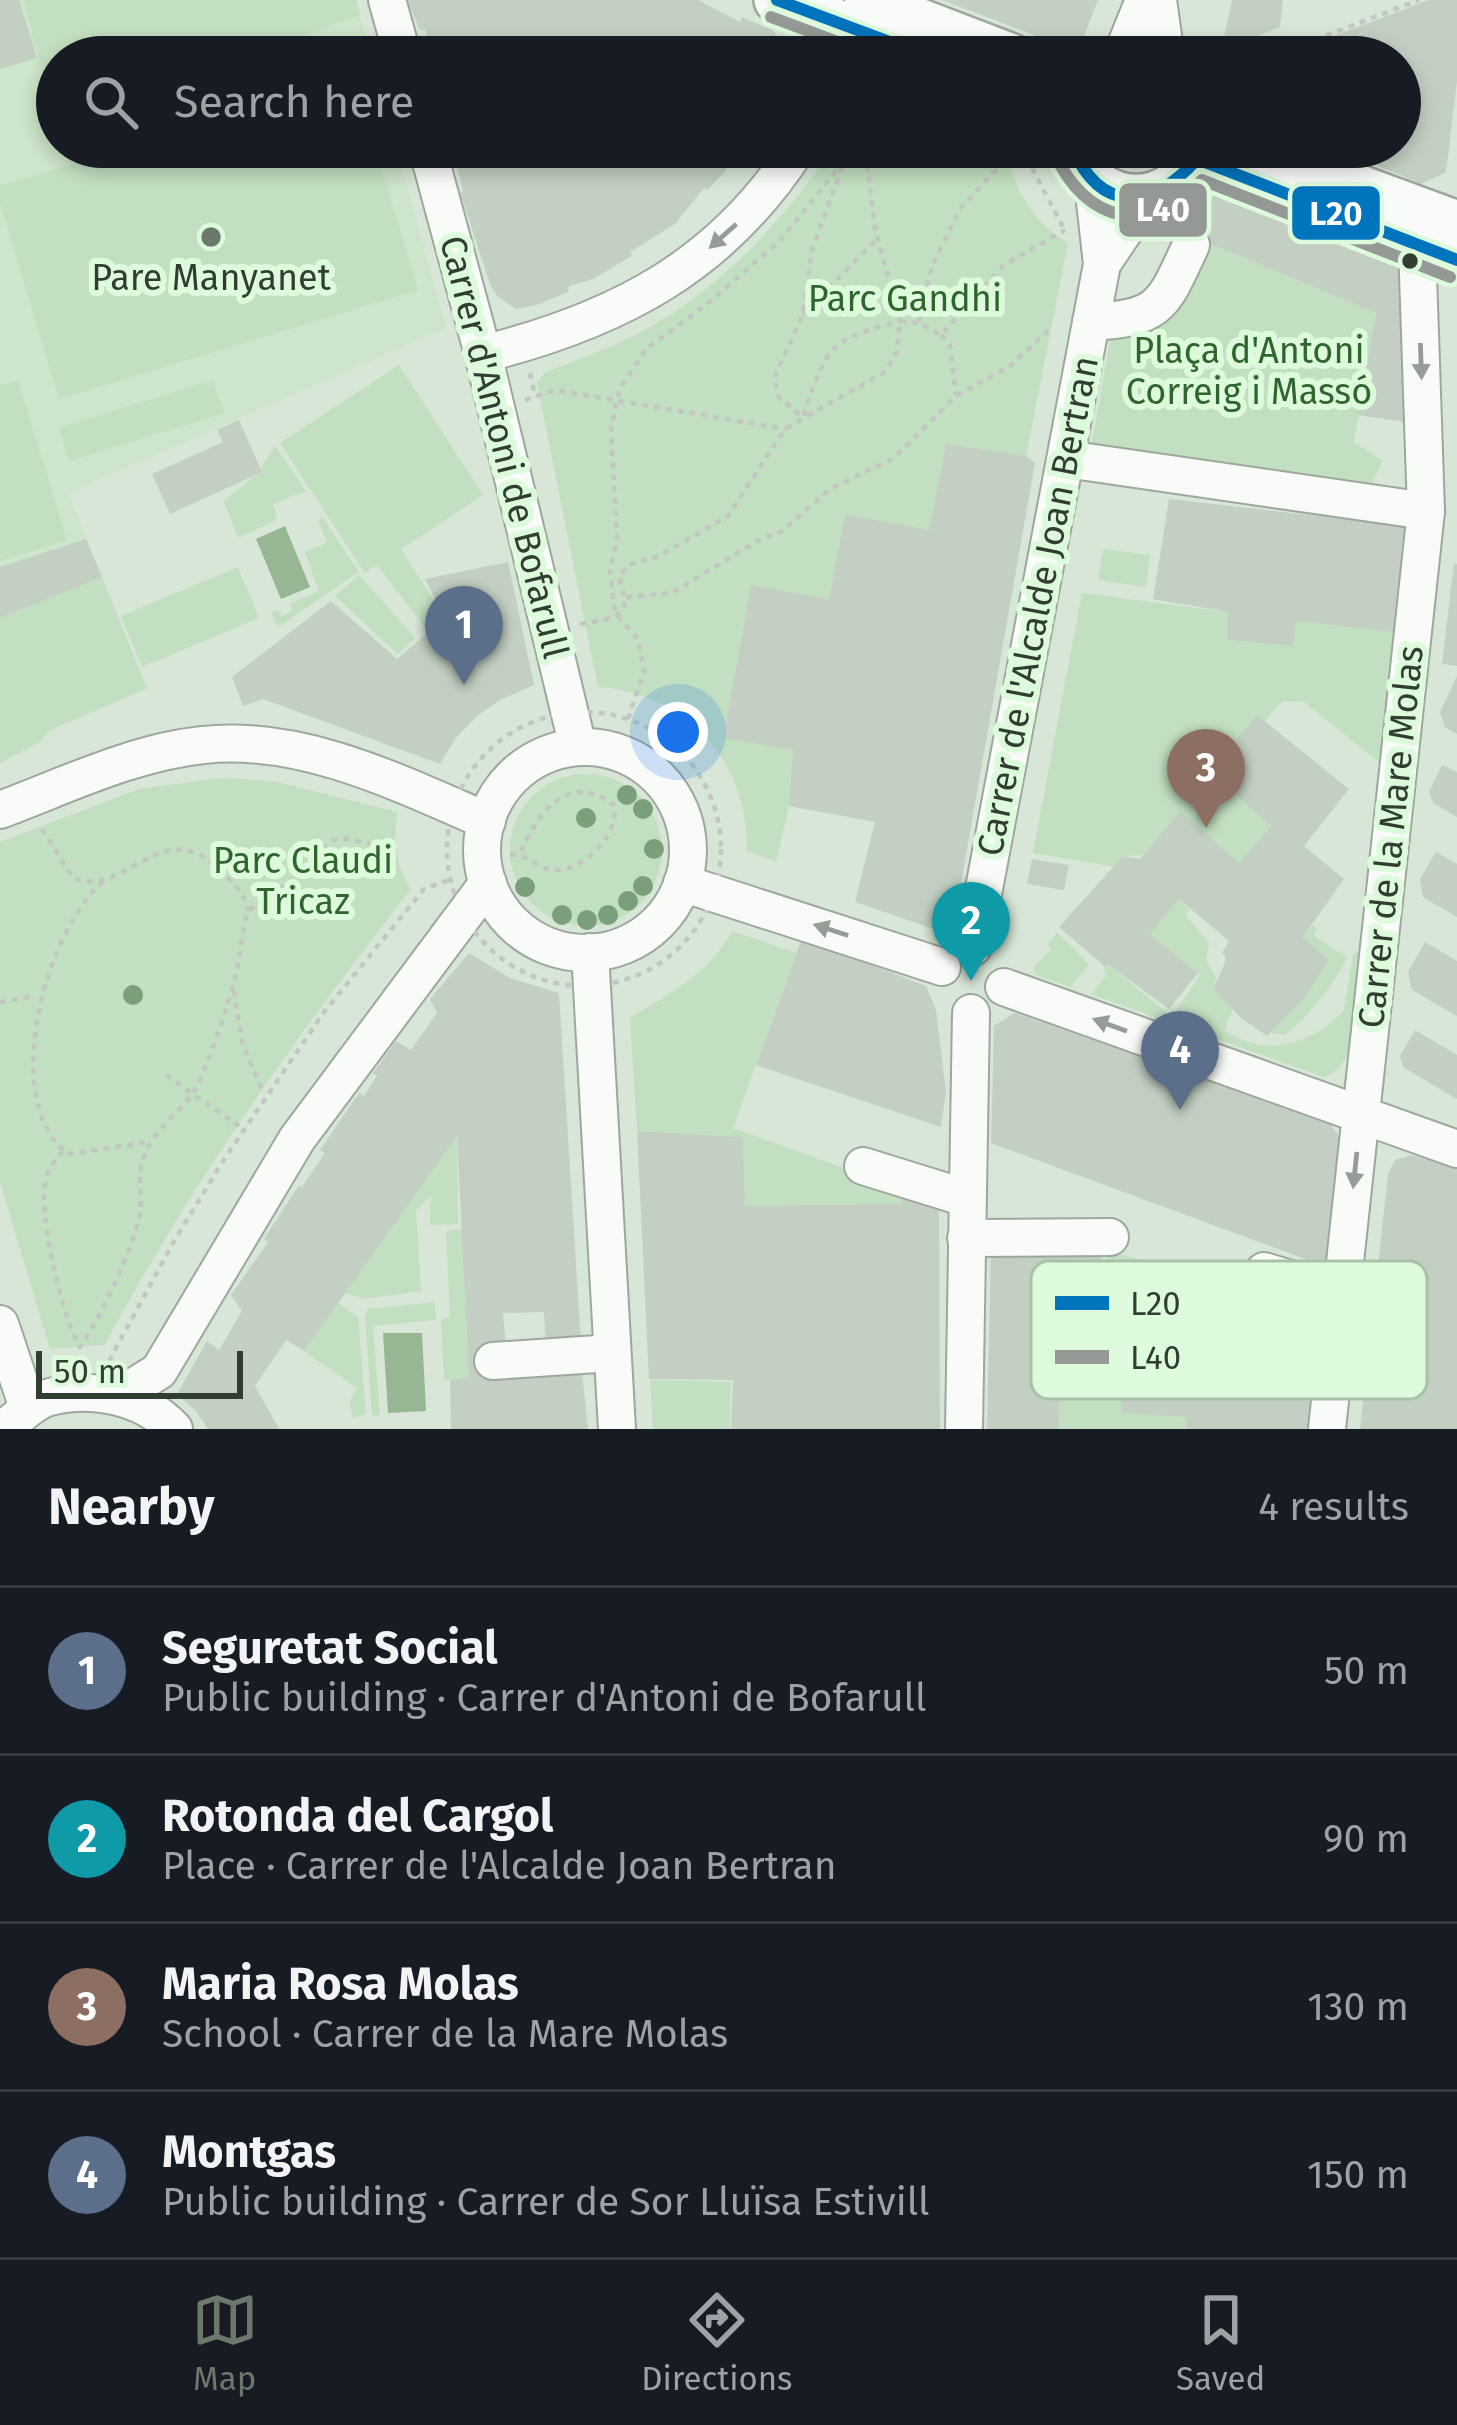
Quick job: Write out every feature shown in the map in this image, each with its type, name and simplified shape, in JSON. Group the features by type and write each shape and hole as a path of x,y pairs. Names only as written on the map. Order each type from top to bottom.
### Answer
{"main road":[{"path":"777,0 930,36"},
{"path":"856,17 891,36"},
{"path":"1085,168 1113,195 1147,197 1173,187 1187,168"},
{"path":"1234,168 1437,252"},
{"path":"1305,168 1457,224"}],"street":[{"path":"387,0 397,36"},
{"path":"1129,36 1144,0"},
{"path":"1157,0 1163,36"},
{"name":"Carrer d'Antoni de Bofarull","path":"433,168 574,730"},
{"path":"483,354 539,340 627,306 699,258 763,200 784,168"},
{"name":"Carrer de l'Alcalde Joan Bertran","path":"958,957 1066,459 1102,264 1083,168"},
{"name":"Carrer de l'Alcalde Joan Bertran","path":"1102,264 1147,197"},
{"path":"1091,322 1131,320 1164,302 1190,245"},
{"name":"Carrer de la Mare Molas","path":"1345,1261 1426,511 1437,252"},
{"path":"1066,459 1426,511"},
{"path":"470,814 574,730 638,761 671,793 699,888"},
{"path":"0,810 146,758 201,745 242,743 327,759 470,814 499,869 508,918 527,935 563,950 591,969"},
{"path":"112,1396 159,1371 297,1139 499,869"},
{"path":"699,888 958,957 998,960 1004,987 988,1009 970,1013 944,998 940,977 958,957"},
{"path":"591,969 647,932 699,888"},
{"path":"591,969 617,1429"},
{"path":"1004,987 1457,1149"},
{"path":"964,1429 970,1013"},
{"path":"863,1166 966,1198"},
{"path":"966,1238 1110,1237"},
{"path":"0,1324 15,1419 48,1397 112,1396 171,1425"},
{"path":"494,1360 613,1353"},
{"path":"159,1371 160,1402 171,1425"},
{"name":"Carrer de la Mare Molas","path":"1327,1429 1330,1399"}],"path":[{"path":"1325,36 1419,0"},
{"path":"628,719 644,671 638,639 618,616 610,571 617,539 611,428 620,388 647,348 780,241 838,168"},
{"path":"802,417 779,398 774,378 802,314 812,250 841,168"},
{"path":"550,630 618,616 625,610 626,597 619,578 628,565 659,556 728,516 785,429 886,371 897,351 900,322 878,238 869,168"},
{"path":"919,323 932,266 960,208 999,168"},
{"path":"941,334 1004,265 1065,230 1031,168"},
{"path":"802,314 878,238"},
{"path":"802,417 823,360 850,334 900,322 919,323 941,334 950,345 956,396"},
{"path":"626,597 672,593 757,541 781,532 830,489 894,458 956,396 1010,366 1048,331"},
{"path":"496,410 555,390 785,429"},
{"path":"606,712 628,719 681,752 715,808 721,837 699,888 703,921 660,963 638,975 591,969 546,979 516,966 494,952 465,914 448,880 444,858 470,814 478,764 520,728 574,730 606,712"},
{"path":"499,869 520,854 535,821 564,796 592,793 614,805 610,831 576,866 560,871 542,868 520,854"},
{"path":"40,825 74,878 104,881"},
{"path":"248,911 294,878 333,840 395,850"},
{"path":"28,1023 53,952 104,881 159,850 175,850 214,864 242,893 248,911 233,986 193,1094 158,1129 141,1163 137,1228 80,1347 67,1317 45,1217 46,1177 62,1151"},
{"path":"112,1396 110,1358 225,1158 381,938 424,889 448,880"},
{"path":"233,986 242,1042 262,1090"},
{"path":"0,1002 35,996"},
{"path":"166,1075 239,1126"},
{"path":"38,1130 62,1151 87,1154 151,1142"}],"shaded area":[{"name":"Pare Manyanet","path":"0,0 356,0 365,36 36,36 36,168 402,168 446,328 68,493 102,577 0,618"},
{"path":"285,526 310,587 281,599 256,539"},
{"path":"383,1333 422,1333 426,1411 388,1413"}],"green space":[{"path":"24,0 356,0 360,15 301,36 36,36 36,49"},
{"path":"60,168 381,168 418,290 59,399 0,202 0,186"},
{"name":"Parc Gandhi","path":"818,168 1012,168 1026,202 1044,225 1068,243 1026,456 946,444 929,530 845,514 829,599 751,586 723,737 793,750 789,806 776,862 747,851 737,788 707,738 659,703 598,687 537,383 544,373 628,339 696,297 747,252"},
{"name":"Plaça d'Antoni Correig i Massó","path":"1199,239 1376,313 1354,442 1383,461 1369,488 1090,455 1111,334"},
{"path":"399,365 483,495 401,549 445,618 427,630 377,565 365,573 280,443"},
{"path":"18,380 67,540 0,561 0,385"},
{"path":"213,380 224,413 69,461 59,428"},
{"path":"275,446 306,491 273,504 277,520 238,538 224,501 257,474"},
{"path":"323,518 359,572 278,627 271,612 278,610 282,617 292,611 290,603 319,591 305,552 327,542 318,520"},
{"path":"1103,549 1150,555 1146,587 1098,580"},
{"path":"238,567 259,618 142,667 121,616"},
{"path":"359,575 415,638 398,654 335,596"},
{"path":"102,577 147,688 49,731 39,743 0,763 0,618"},
{"path":"1082,593 1228,612 1228,640 1292,646 1296,621 1393,632 1380,763 1304,702 1282,701 1215,778 1271,826 1239,863 1180,811 1143,855 1123,856 1115,867 1033,853"},
{"path":"586,774 615,780 640,796 656,821 662,850 656,879 640,904 615,920 586,926 557,920 532,904 516,879 510,850 516,821 532,796 557,780"},
{"name":"Parc Claudi Tricaz","path":"220,778 274,781 398,812 396,852 411,889 248,1110 173,1226 105,1345 50,1349 0,1182 0,842 139,789"},
{"path":"1179,899 1189,909 1186,916 1209,943 1206,960 1216,978 1213,989 1233,1010 1224,1030 1256,1044 1287,1044 1331,1022 1344,1010 1353,954 1362,949 1357,1022 1347,1057 1337,1069 1324,1077 1091,994 1106,976 1103,965 1109,965 1172,1017 1200,975 1150,934"},
{"path":"1313,925 1314,936 1347,957 1304,1018 1285,1035 1270,1033 1305,998 1329,960 1303,937"},
{"path":"732,931 796,953 733,1128 902,1189 901,1204 745,1206 743,1137 637,1131 630,1018 700,971"},
{"path":"1057,932 1089,964 1071,987 1036,975 1033,968 1051,950 1048,944"},
{"path":"457,1136 458,1224 430,1225 431,1196 416,1210 421,1291 364,1299 345,1293"},
{"path":"462,1230 469,1377 444,1380 441,1320 450,1317 446,1231"},
{"path":"1102,1249 1145,1261 1107,1261"},
{"path":"435,1302 436,1320 373,1326 380,1415 372,1415 368,1309"},
{"path":"338,1303 358,1317 366,1414 352,1418 350,1401 357,1388 304,1351"},
{"path":"650,1380 731,1382 730,1429 653,1429"},
{"path":"1058,1399 1121,1399 1122,1412 1187,1417 1186,1429 1059,1429"}],"building":[{"path":"0,0 19,0 36,58 0,69"},
{"path":"407,0 698,0 778,36 427,36 425,29 420,30"},
{"path":"942,0 1098,0 1084,36 1036,36"},
{"path":"1232,0 1283,0 1280,27 1258,36 1224,36"},
{"path":"1429,0 1457,0 1457,81 1446,172 1421,184 1383,168 1421,168 1421,36 1334,36"},
{"path":"457,168 727,168 675,224 630,252 632,256 593,279 569,286 568,292 516,309 497,296 490,284"},
{"path":"1218,181 1414,253 1419,424 1358,415 1376,313 1199,239"},
{"path":"239,420 262,472 170,514 152,474 223,442 217,430"},
{"path":"946,444 1026,456 1035,463 955,917 931,928 855,902 875,822 789,806 793,750 723,738 751,585 829,599 845,514 929,530"},
{"path":"1169,499 1405,526 1393,632 1296,621 1293,646 1227,640 1228,612 1153,599"},
{"path":"86,539 102,577 0,618 0,567"},
{"path":"508,562 534,685 477,716 440,764 263,699 243,706 232,677 331,601 397,659 445,618 425,579"},
{"path":"1457,564 1457,666 1442,664"},
{"path":"1457,676 1457,734 1445,727 1440,712"},
{"path":"1257,715 1349,789 1304,846 1344,879 1303,937 1329,960 1305,998 1267,1036 1213,989 1229,941 1179,899 1150,934 1198,973 1169,1009 1103,965 1059,927 1123,856 1140,859 1180,811 1239,863 1271,826 1215,778 1213,768"},
{"path":"1442,765 1457,772 1457,817 1433,803 1429,792"},
{"path":"1436,852 1457,864 1457,917 1423,897 1420,879"},
{"path":"1032,859 1069,865 1064,890 1027,884"},
{"path":"802,938 926,986 936,1010 946,1092 941,1127 756,1065"},
{"path":"1425,942 1457,961 1457,1016 1412,990 1408,972"},
{"path":"469,953 510,978 559,993 581,1343 546,1345 544,1312 503,1313 506,1348 581,1363 588,1429 451,1429 450,1380 469,1377 457,1136 304,1351 286,1340 255,1386 279,1429 208,1429 177,1394 207,1341 219,1350 242,1311 231,1295 359,1093 364,1096 377,1076 373,1073 396,1041 411,1050 437,1013 430,999"},
{"path":"1015,1013 1224,1085 1321,1112 1340,1137 1328,1261 1311,1261 991,1143 994,1026"},
{"path":"1415,1030 1457,1055 1457,1099 1403,1067 1400,1056"},
{"path":"637,1131 743,1137 745,1206 901,1204 902,1189 939,1200 940,1429 731,1429 733,1380 649,1379"},
{"path":"1411,1155 1457,1167 1457,1429 1360,1429 1363,1399 1427,1399 1427,1261 1378,1261 1388,1174 1395,1160"},
{"path":"991,1244 1102,1249 1102,1261 1031,1261 1031,1399 1058,1399 1059,1429 987,1429"},
{"path":"1121,1399 1313,1399 1310,1429 1186,1429 1187,1417 1122,1413"}],"transit line":[{"name":"L20","path":"777,0 874,36"},
{"name":"L40","path":"771,17 822,36"},
{"name":"L40","path":"1063,168 1083,195 1121,215 1162,210 1202,180 1450,277"},
{"name":"L20","path":"1083,168 1112,194 1128,197 1163,188 1188,168"},
{"name":"L20","path":"1220,168 1457,260"}],"place":[{"name":"Pare Manyanet","path":"211,237"},
{"name":"Seguretat Social","path":"464,685"},
{"name":"Maria Rosa Molas","path":"1206,828"},
{"name":"Rotonda del Cargol","path":"971,981"},
{"name":"Montgas","path":"1180,1110"}]}
